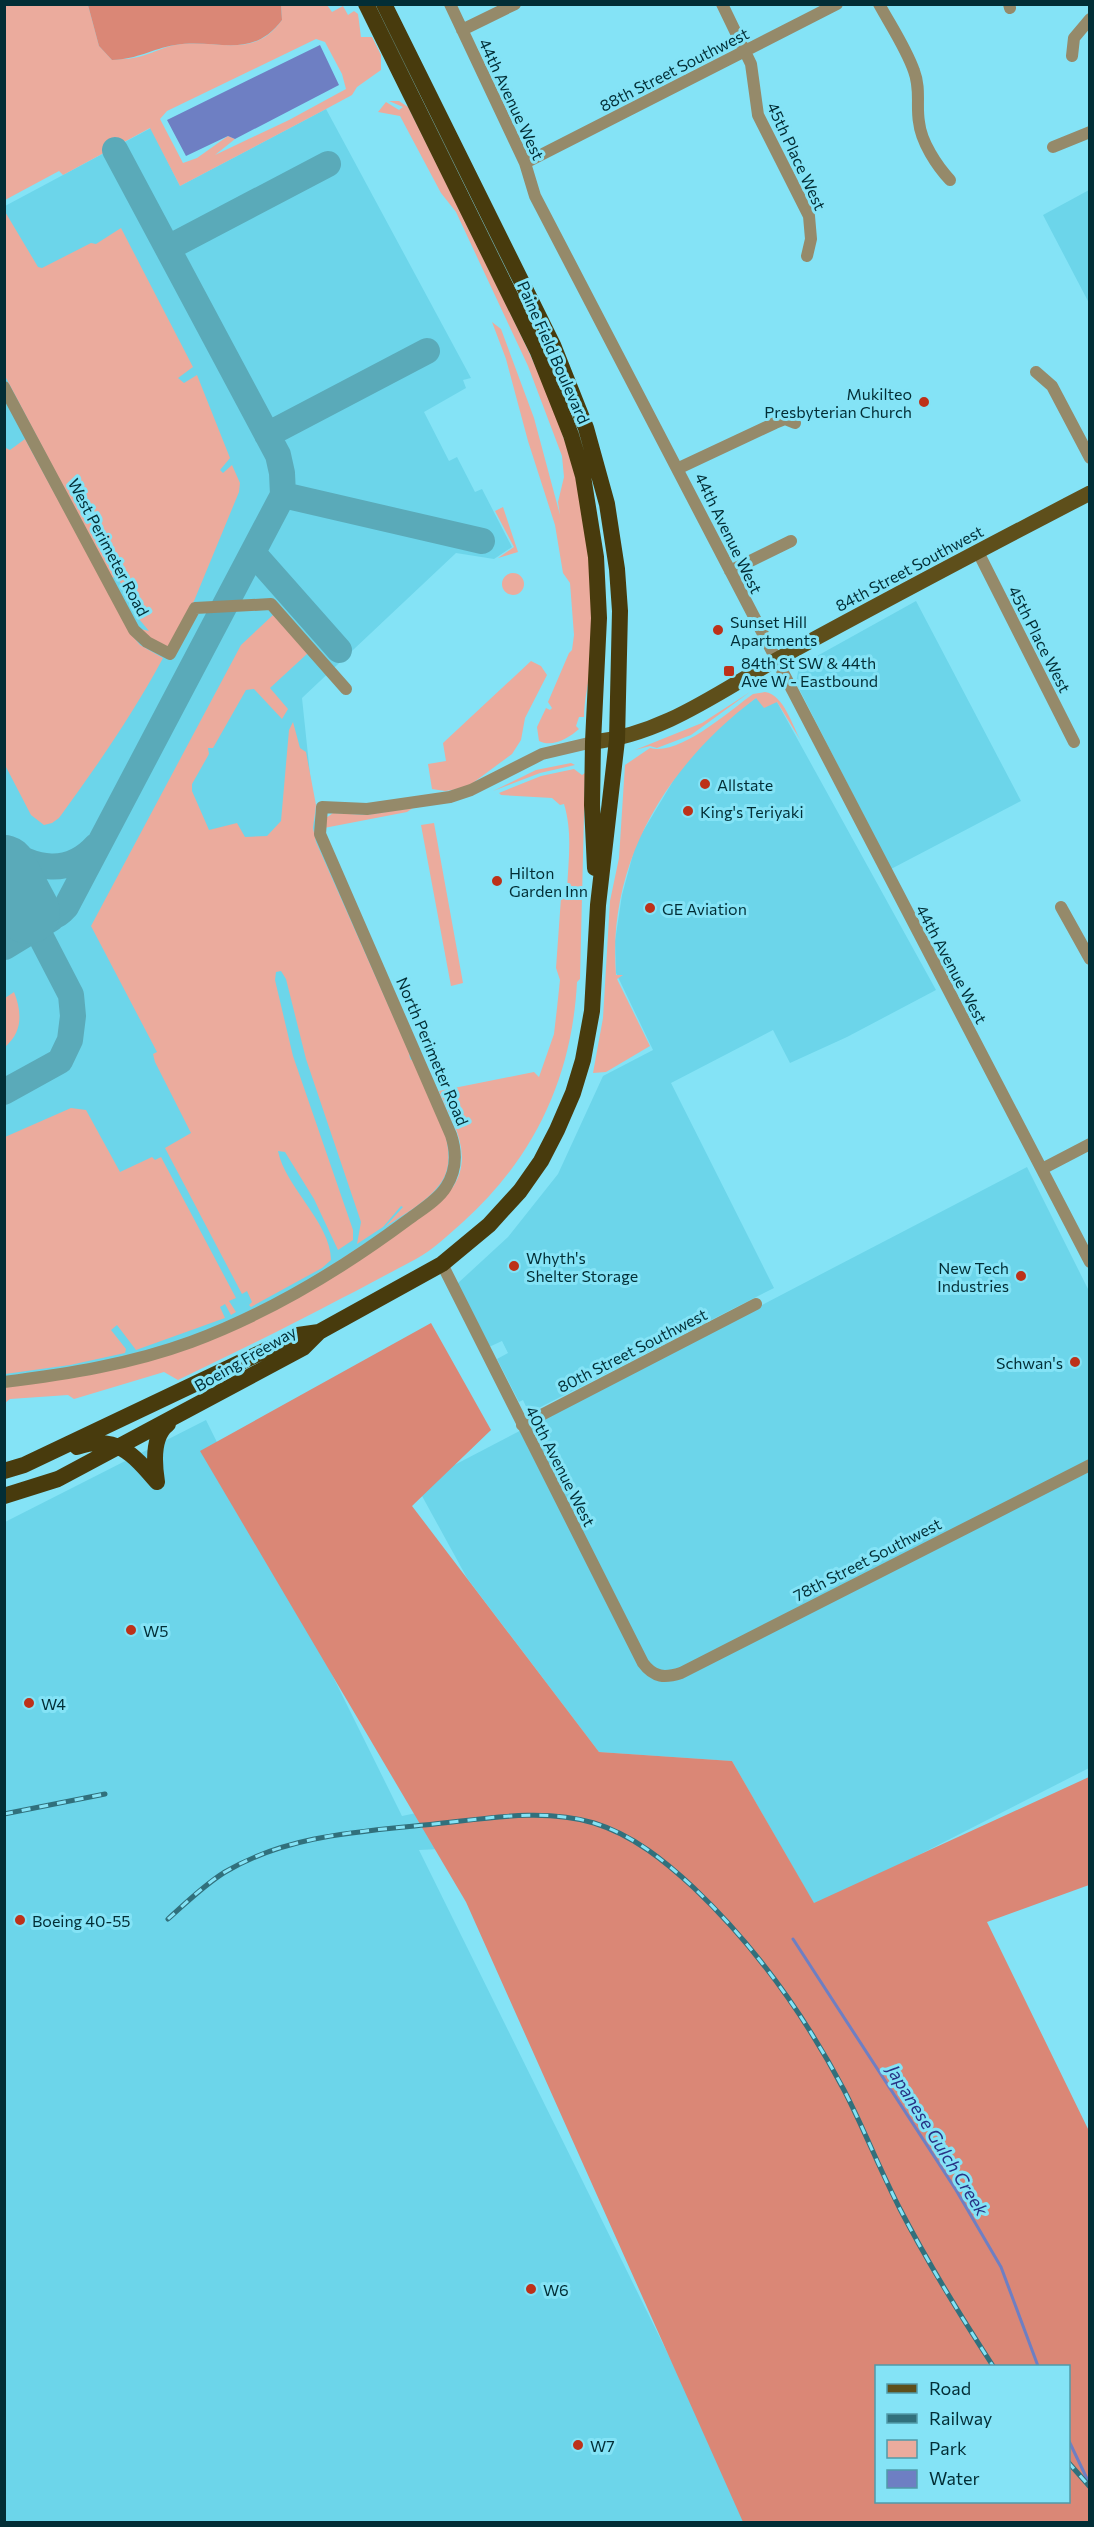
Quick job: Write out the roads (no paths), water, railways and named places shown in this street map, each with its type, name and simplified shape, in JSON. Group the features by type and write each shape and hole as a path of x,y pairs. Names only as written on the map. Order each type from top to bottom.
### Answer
{"highway":[{"name":"Paine Field Boulevard","path":"366,4 538,352 571,435 583,476 596,557 599,629 592,742"},
{"name":"Paine Field Boulevard","path":"384,4 553,345 586,428 607,504 617,569 620,611 617,740"},
{"path":"319,1332 442,1264 489,1225 520,1191 540,1161 573,1093 584,1060 592,1011 598,905 617,740"},
{"path":"592,742 592,805 598,905"},
{"name":"Boeing Freeway","path":"4,1496 58,1479 120,1447 303,1348 319,1332"},
{"name":"Boeing Freeway","path":"4,1471 24,1465 298,1335 319,1332"},
{"path":"24,1465 94,1442 120,1447 157,1482 158,1437 161,1429 174,1418"}],"main road":[{"name":"84th Street Southwest","path":"592,742 617,740 696,708 775,660 1089,493"}],"street":[{"name":"44th Avenue West","path":"450,4 525,163 535,196 679,468 775,660 1089,1262"},
{"path":"462,30 515,4"},
{"name":"45th Place West","path":"722,4 746,52 754,74 755,109 809,216 812,239 807,256"},
{"name":"88th Street Southwest","path":"525,163 837,4"},
{"path":"879,4 914,71 919,87 918,121 921,131 940,170 950,180"},
{"path":"1072,56 1074,38 1089,19"},
{"path":"1053,147 1089,132"},
{"path":"1036,372 1052,386 1089,458"},
{"name":"West Perimeter Road","path":"4,387 134,630 143,640 170,654 195,608 271,604 346,689"},
{"path":"679,468 785,419 795,423"},
{"path":"730,571 791,541"},
{"name":"45th Place West","path":"978,552 1074,742"},
{"name":"84th Street Southwest","path":"322,807 367,809 450,796 477,787 542,754 592,742"},
{"name":"North Perimeter Road","path":"4,1382 67,1375 133,1359 191,1342 247,1318 296,1294 345,1264 391,1233 446,1189 456,1162 451,1135 320,834 322,807"},
{"path":"1061,907 1089,959"},
{"path":"1042,1169 1089,1144"},
{"name":"40th Avenue West","path":"442,1264 643,1664 658,1676"},
{"name":"80th Street Southwest","path":"522,1425 756,1304"},
{"name":"78th Street Southwest","path":"658,1676 669,1677 681,1673 1089,1465"}],"water":[{"path":"320,45 339,85 235,139 228,136 186,156 167,120"}],"waterway":[{"name":"Japanese Gulch Creek","path":"793,1939 956,2190 1001,2267 1038,2365"},
{"name":"Japanese Gulch Creek","path":"1070,2443 1090,2485"}],"railway":[{"path":"4,1814 105,1794"},
{"path":"168,1919 202,1888 248,1860 297,1843 347,1833 531,1815 573,1818 622,1834 648,1850 694,1888 738,1934 777,1983 829,2062 922,2249 992,2365"},
{"path":"1070,2464 1090,2487"}],"place":[{"name":"Mukilteo Presbyterian Church","path":"924,402"},
{"name":"Sunset Hill Apartments","path":"718,630"},
{"name":"84th St SW & 44th Ave W - Eastbound","path":"729,671"},
{"name":"Allstate","path":"705,784"},
{"name":"King's Teriyaki","path":"688,811"},
{"name":"Hilton Garden Inn","path":"497,881"},
{"name":"GE Aviation","path":"650,908"},
{"name":"Whyth's Shelter Storage","path":"514,1266"},
{"name":"New Tech Industries","path":"1021,1276"},
{"name":"Schwan's","path":"1075,1362"},
{"name":"W5","path":"131,1630"},
{"name":"W4","path":"29,1703"},
{"name":"Boeing 40-55","path":"20,1920"},
{"name":"W6","path":"531,2289"},
{"name":"W7","path":"578,2445"}]}
